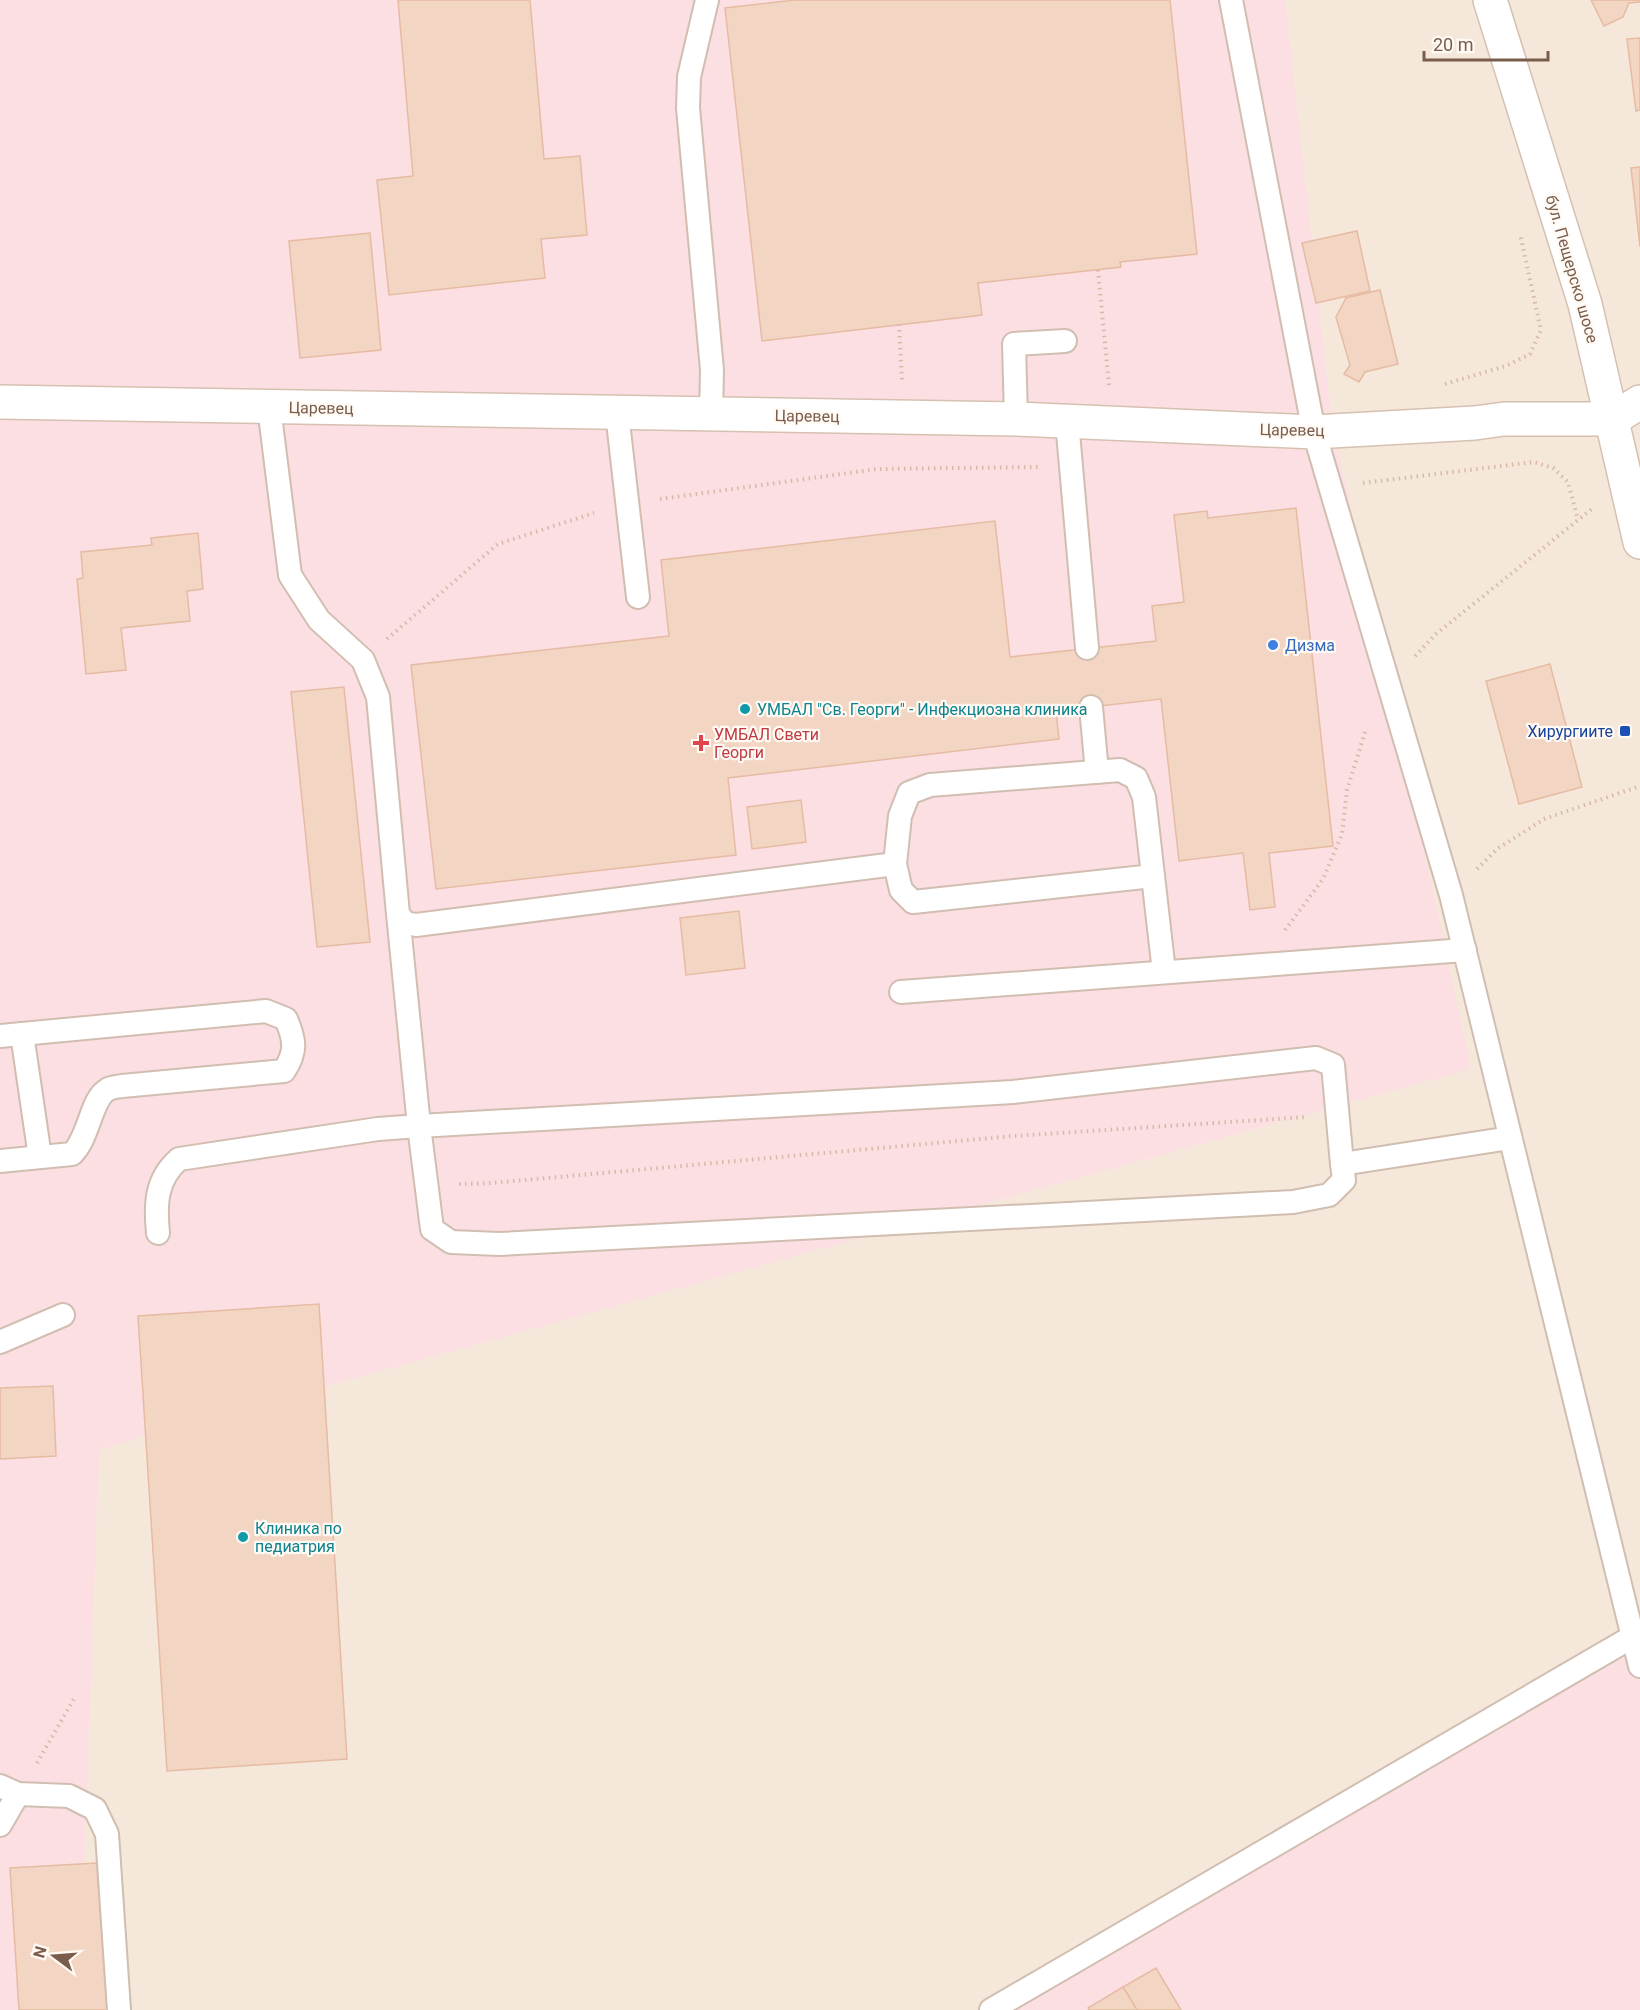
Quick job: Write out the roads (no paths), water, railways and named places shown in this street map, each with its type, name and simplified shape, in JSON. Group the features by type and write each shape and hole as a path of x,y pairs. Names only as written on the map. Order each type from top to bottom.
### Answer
{"street":[{"name":"бул. Пещерско шосе","path":"1490,0 1585,304 1640,542"},
{"name":"Царевец","path":"0,402 1016,419 1314,432 1475,423 1504,419 1613,419"},
{"path":"1640,402 1613,419 1640,439"}],"lane":[{"path":"707,0 689,77 688,108 712,370 711,415"},
{"path":"1231,0 1314,432 1451,895 1640,1666"},
{"path":"1016,419 1014,344 1065,340"},
{"path":"158,1233 157,1198 168,1168 179,1159 378,1129 419,1126 1012,1092 1316,1058 1333,1065 1344,1180 1329,1195 1293,1202 499,1244 451,1242 432,1229 419,1126 378,697 363,660 319,620 290,576 268,407"},
{"path":"617,413 638,597"},
{"path":"1067,421 1087,648"},
{"path":"1091,707 1097,772"},
{"path":"1153,876 913,902 902,890 895,864 900,816 909,793 930,784 1120,770 1136,778 1144,797 1164,972"},
{"path":"398,914 405,923 416,925 895,864"},
{"path":"901,992 1465,950"},
{"path":"0,1161 72,1154 81,1146 99,1100 107,1090 122,1086 284,1071 293,1057 292,1034 286,1019 266,1011 11,1035 40,1157"},
{"path":"1342,1164 1510,1138"},
{"path":"0,1342 63,1315"},
{"path":"991,2010 1632,1637"},
{"path":"0,1825 9,1790 69,1796 95,1809 107,1834 119,2010"}],"place":[{"name":"Дизма","path":"1273,645"},
{"name":"УМБАЛ \"Св. Георги\" - Инфекциозна клиника","path":"745,709"},
{"name":"Хирургиите","path":"1625,731"},
{"name":"УМБАЛ Свети Георги","path":"701,743"},
{"name":"Клиника по педиатрия","path":"243,1537"}]}
